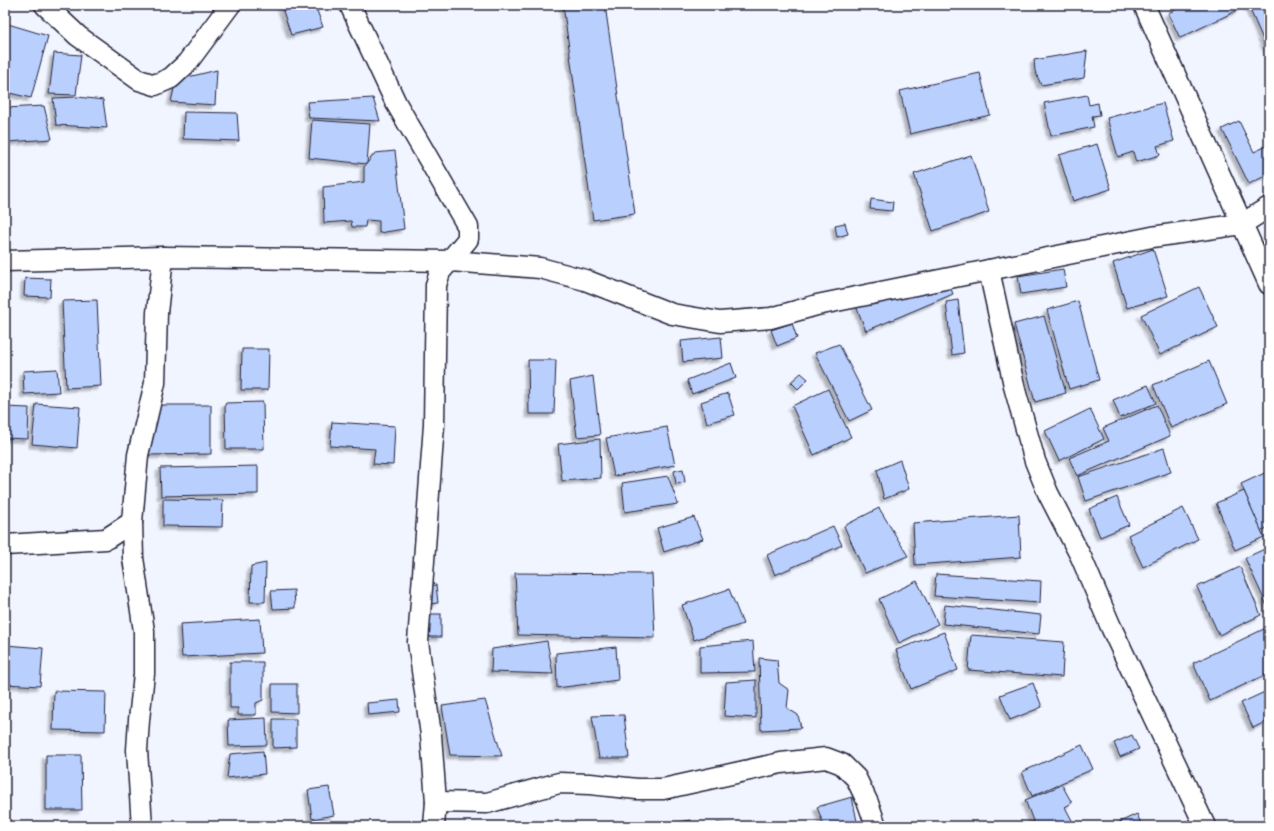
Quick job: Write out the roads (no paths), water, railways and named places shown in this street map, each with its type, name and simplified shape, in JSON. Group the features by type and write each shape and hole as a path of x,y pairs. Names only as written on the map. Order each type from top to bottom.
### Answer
{"street":[{"path":"45,5 78,36 139,80 155,85 171,78 187,63 230,5"},
{"path":"350,5 396,103 468,227 468,239 451,261 440,272 436,285 434,425 418,642 431,735 436,802 434,826"},
{"path":"1144,5 1269,284"},
{"path":"5,261 163,257 451,261 540,268 585,280 672,314 720,322 771,318 817,305 1152,237 1242,224 1269,207"},
{"path":"142,826 137,750 144,674 144,632 133,558 132,522 138,455 155,383 156,313 163,257"},
{"path":"988,270 1015,390 1035,461 1048,493 1081,557 1111,627 1205,826"},
{"path":"5,545 106,539 132,522"},
{"path":"106,539 133,558"},
{"path":"436,802 487,803 559,783 590,784 637,789 663,789 781,763 826,758 842,764 856,778 868,803 876,826"}]}
